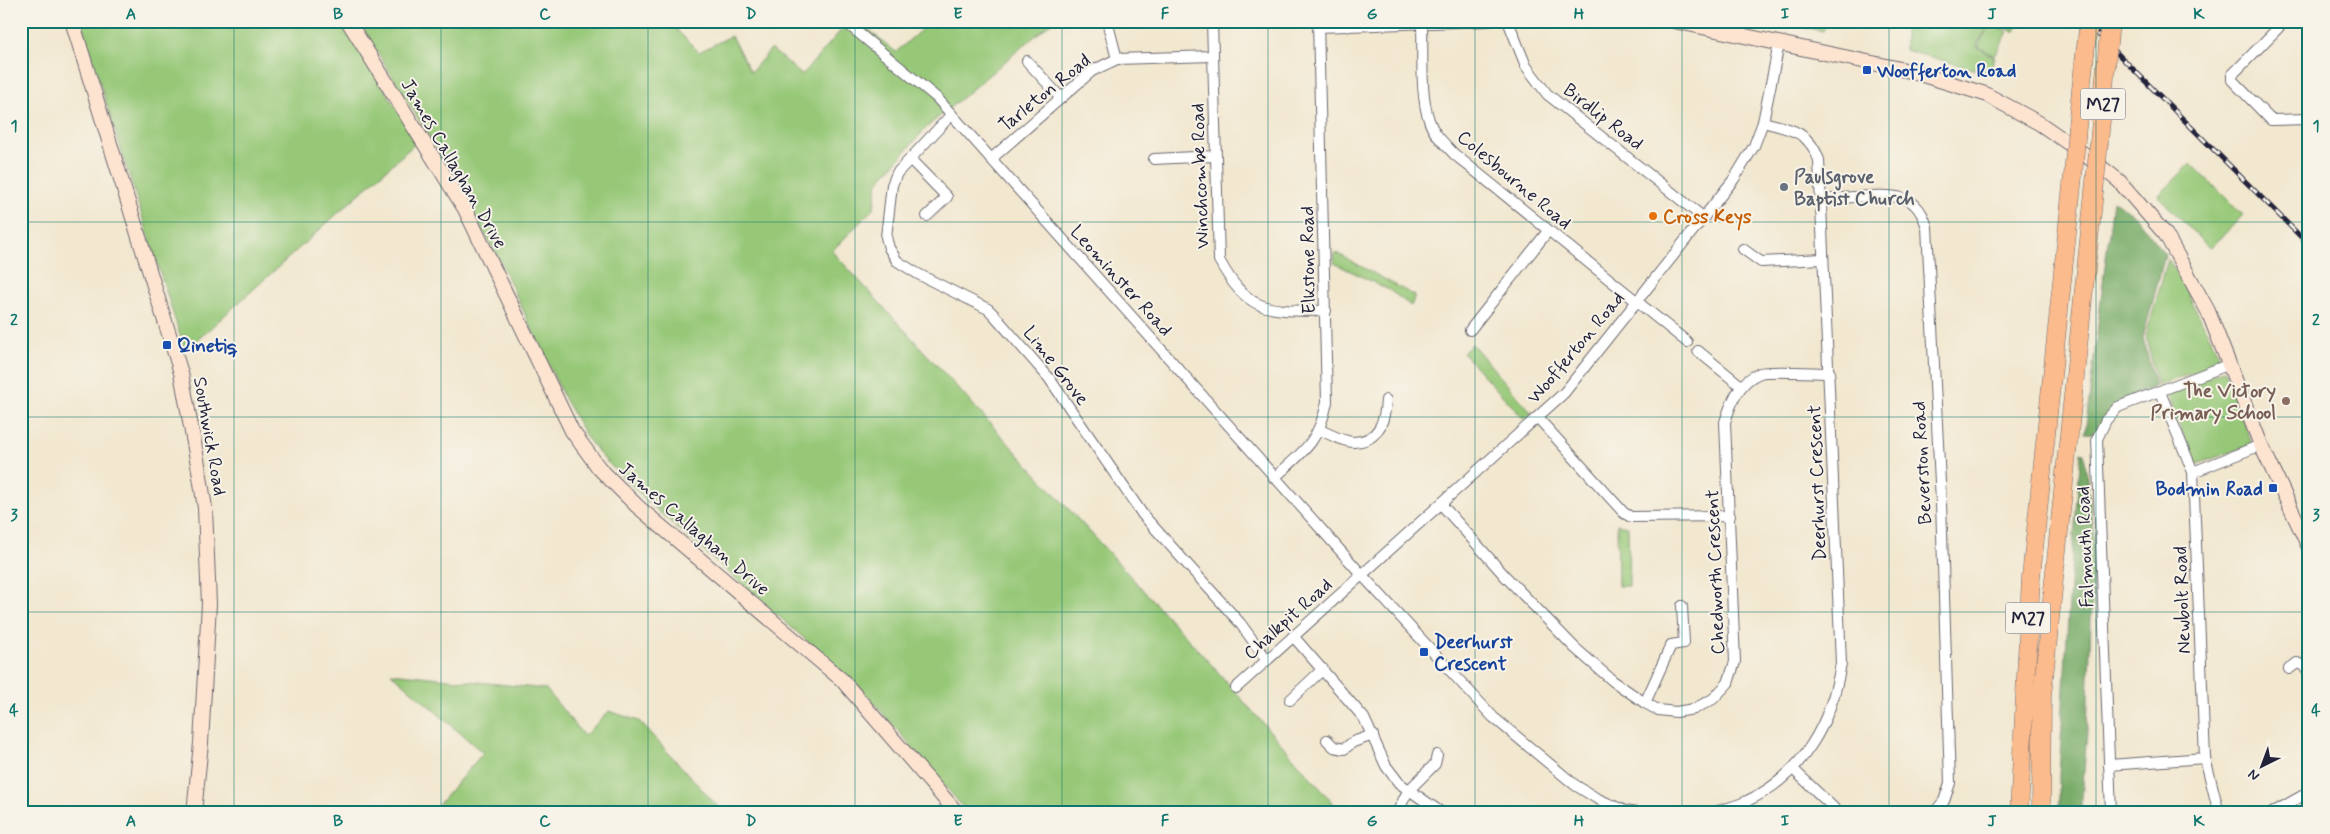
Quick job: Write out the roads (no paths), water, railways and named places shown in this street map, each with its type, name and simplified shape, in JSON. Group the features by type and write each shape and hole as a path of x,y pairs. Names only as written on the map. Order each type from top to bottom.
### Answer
{"highway":[{"name":"M27","path":"2019,813 2031,577 2089,21"},
{"name":"M27","path":"2041,813 2042,696 2110,21"}],"street":[{"name":"Southwick Road","path":"72,21 181,373 199,470 204,508 209,604 201,743 194,813"},
{"name":"James Callaghan Drive","path":"348,21 465,209 559,408 587,453 613,484 637,506 842,680 957,813"},
{"name":"Leominster Road","path":"844,21 937,98 1362,575"},
{"path":"1107,21 1117,60"},
{"name":"Winchcombe Road","path":"1212,21 1219,260 1232,283 1251,301 1272,310 1326,311"},
{"path":"1319,24 1422,24 1488,21"},
{"name":"Birdlip Road","path":"1508,21 1526,66 1547,94 1704,218"},
{"path":"1674,21 1910,71 1985,94 2039,123 2119,181 2166,236 2208,312 2261,445 2309,547"},
{"path":"2282,23 2232,75 2232,80 2271,120 2309,119"},
{"name":"Elkstone Road","path":"1274,478 1307,448 1320,430 1327,402 1319,24"},
{"name":"Colesbourne Road","path":"1422,24 1425,104 1429,121 1437,136 1454,154 1687,342"},
{"name":"Woofferton Road","path":"1362,575 1564,393 1704,218 1734,179 1754,146 1763,122 1779,44"},
{"name":"Tarleton Road","path":"991,159 1092,71 1117,60 1213,56"},
{"path":"1027,61 1060,97"},
{"name":"Lime Grove","path":"951,115 897,173 892,185 887,222 886,237 889,248 897,261 988,309 994,315 1045,372 1143,515 1240,623 1267,660"},
{"name":"Deerhurst Crescent","path":"1710,813 1746,802 1764,792 1792,769 1815,741 1826,721 1837,690 1841,663 1830,373 1819,160 1815,149 1797,132 1763,122"},
{"path":"1154,158 1215,156"},
{"path":"910,159 947,197 927,216"},
{"name":"Beverston Road","path":"1822,200 1897,197 1912,202 1922,213 1927,227 1941,502 1950,783 1944,801 1934,813"},
{"path":"1470,330 1548,231"},
{"path":"1743,248 1761,262 1824,259"},
{"path":"1698,351 1741,386"},
{"name":"Falmouth Road","path":"2111,813 2097,440 2106,420 2118,407 2230,364"},
{"name":"Chedworth Crescent","path":"1441,504 1505,576 1575,648 1613,681 1658,710 1676,712 1694,709 1713,699 1728,683 1735,662 1725,422 1731,403 1741,386 1760,372 1830,373"},
{"name":"Newbolt Road","path":"2160,392 2193,472 2205,758 2219,813"},
{"path":"1320,430 1354,442 1370,437 1380,429 1385,418 1386,400"},
{"path":"1538,418 1624,513 1631,517 1730,516"},
{"path":"2193,472 2261,445"},
{"path":"1362,575 1493,717 1539,757 1575,785 1596,798 1625,811 1637,813"},
{"name":"Chalkpit Road","path":"1236,688 1362,575"},
{"path":"1645,703 1671,645 1684,643 1682,606"},
{"path":"1293,636 1364,718 1386,766 1399,783 1442,813"},
{"path":"2289,669 2297,663 2302,665 2309,674"},
{"path":"1290,700 1323,669"},
{"path":"1327,740 1334,747 1344,749 1353,742 1373,735"},
{"path":"1397,813 1408,791 1435,764 1437,756"},
{"path":"2109,765 2205,758"},
{"path":"1792,769 1839,813"},
{"path":"2272,813 2309,792"}],"railway":[{"path":"2085,21 2309,245"}],"place":[{"name":"Woofferton Road","path":"1867,70"},
{"name":"Paulsgrove Baptist Church","path":"1784,187"},
{"name":"Cross Keys","path":"1653,216"},
{"name":"Qinetiq","path":"167,345"},
{"name":"The Victory Primary School","path":"2286,401"},
{"name":"Bodmin Road","path":"2273,488"},
{"name":"Deerhurst Crescent","path":"1424,652"}]}
